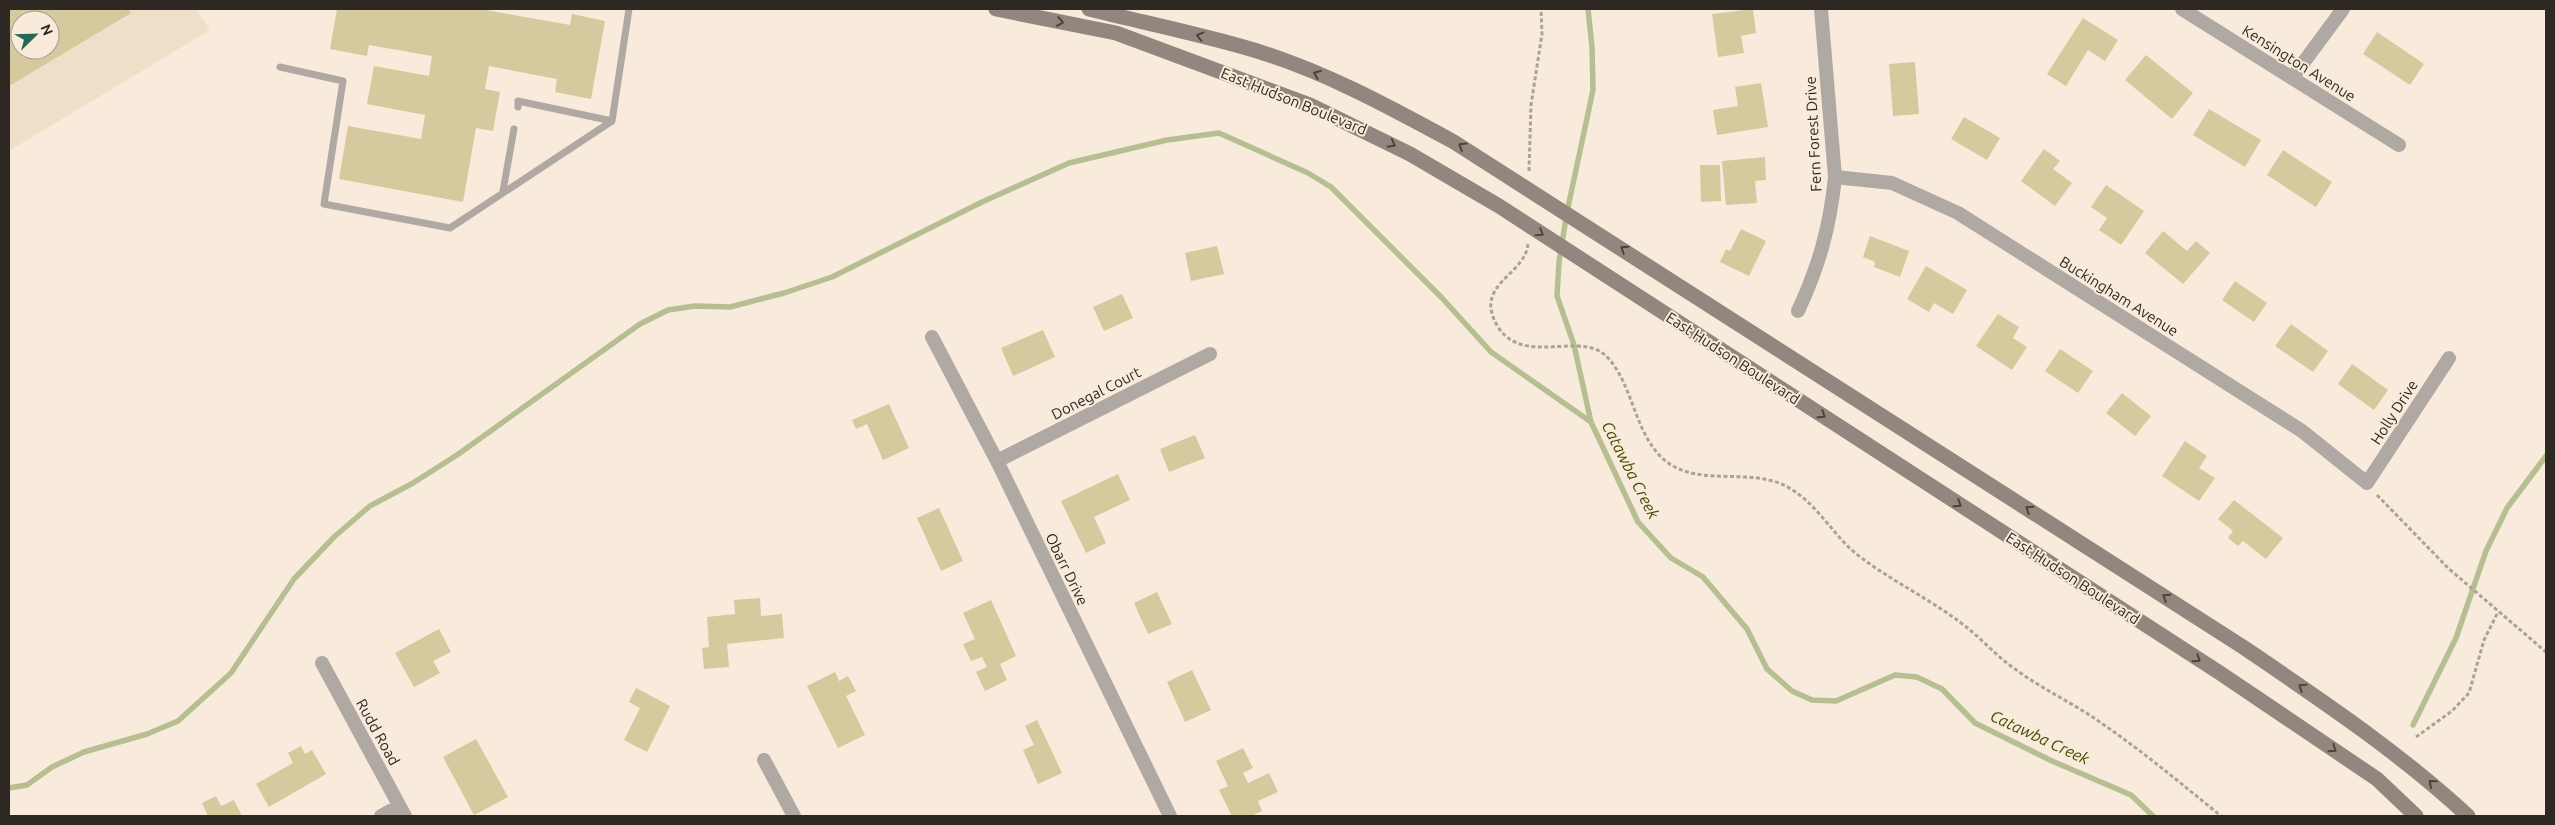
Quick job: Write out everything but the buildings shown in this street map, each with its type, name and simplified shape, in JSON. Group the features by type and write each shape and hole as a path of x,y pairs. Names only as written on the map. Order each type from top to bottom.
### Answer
{"main road":[{"name":"East Hudson Boulevard","path":"996,9 1116,33 1310,105 1410,154 1499,206 2220,673 2377,779 2416,816"},
{"name":"East Hudson Boulevard","path":"1089,9 1248,48 1317,73 1389,107 1454,142 1665,275 2243,647 2340,713 2411,765 2468,816"}],"street":[{"name":"Fern Forest Drive","path":"1798,311 1822,255 1835,177 1821,9"},
{"name":"Kensington Avenue","path":"2182,9 2399,145"},
{"path":"2292,78 2343,9"},
{"name":"Buckingham Avenue","path":"1835,177 1892,183 1958,213 2302,431 2367,483"},
{"name":"Obarr Drive","path":"932,337 997,461 1170,816"},
{"name":"Donegal Court","path":"997,461 1210,354"},
{"name":"Holly Drive","path":"2367,483 2449,358"},
{"name":"Rudd Road","path":"322,664 402,811"},
{"path":"764,760 794,816"},
{"path":"381,816 402,811"}],"lane":[{"path":"280,67 343,81 324,204 450,228 612,121 629,9"},
{"path":"518,107 518,101 612,121"},
{"path":"504,191 514,129"}],"path":[{"path":"1538,348 1588,347 1600,350 1611,361 1645,434 1662,457 1672,465 1696,474 1763,478 1789,487 1807,500 1858,555 1966,627 1984,645 2014,669 2090,716 2221,816"},
{"path":"2367,483 2460,579 2546,652"},
{"path":"2416,737 2452,710 2469,692 2484,640 2498,612"}],"shaded area":[{"path":"9,9 196,9 210,30 9,151"}],"waterway":[{"name":"Catawba Creek","path":"1588,9 1592,47 1593,90 1567,212 1559,262 1557,296 1574,345 1591,422 1638,522 1671,558 1703,577 1747,629 1767,669 1792,691 1812,700 1836,701 1895,675 1917,677 1942,689 1975,723 2052,761 2131,795 2153,816"},
{"path":"9,788 27,785 52,767 84,752 147,734 178,721 231,673 294,579 334,537 370,506 413,483 457,455 640,324 668,310 695,306 730,307 784,293 832,277 982,202 1069,163 1167,140 1219,133 1308,173 1331,187 1442,298 1491,352 1591,422"},
{"path":"2413,725 2456,638 2486,551 2507,508 2546,456"}]}
